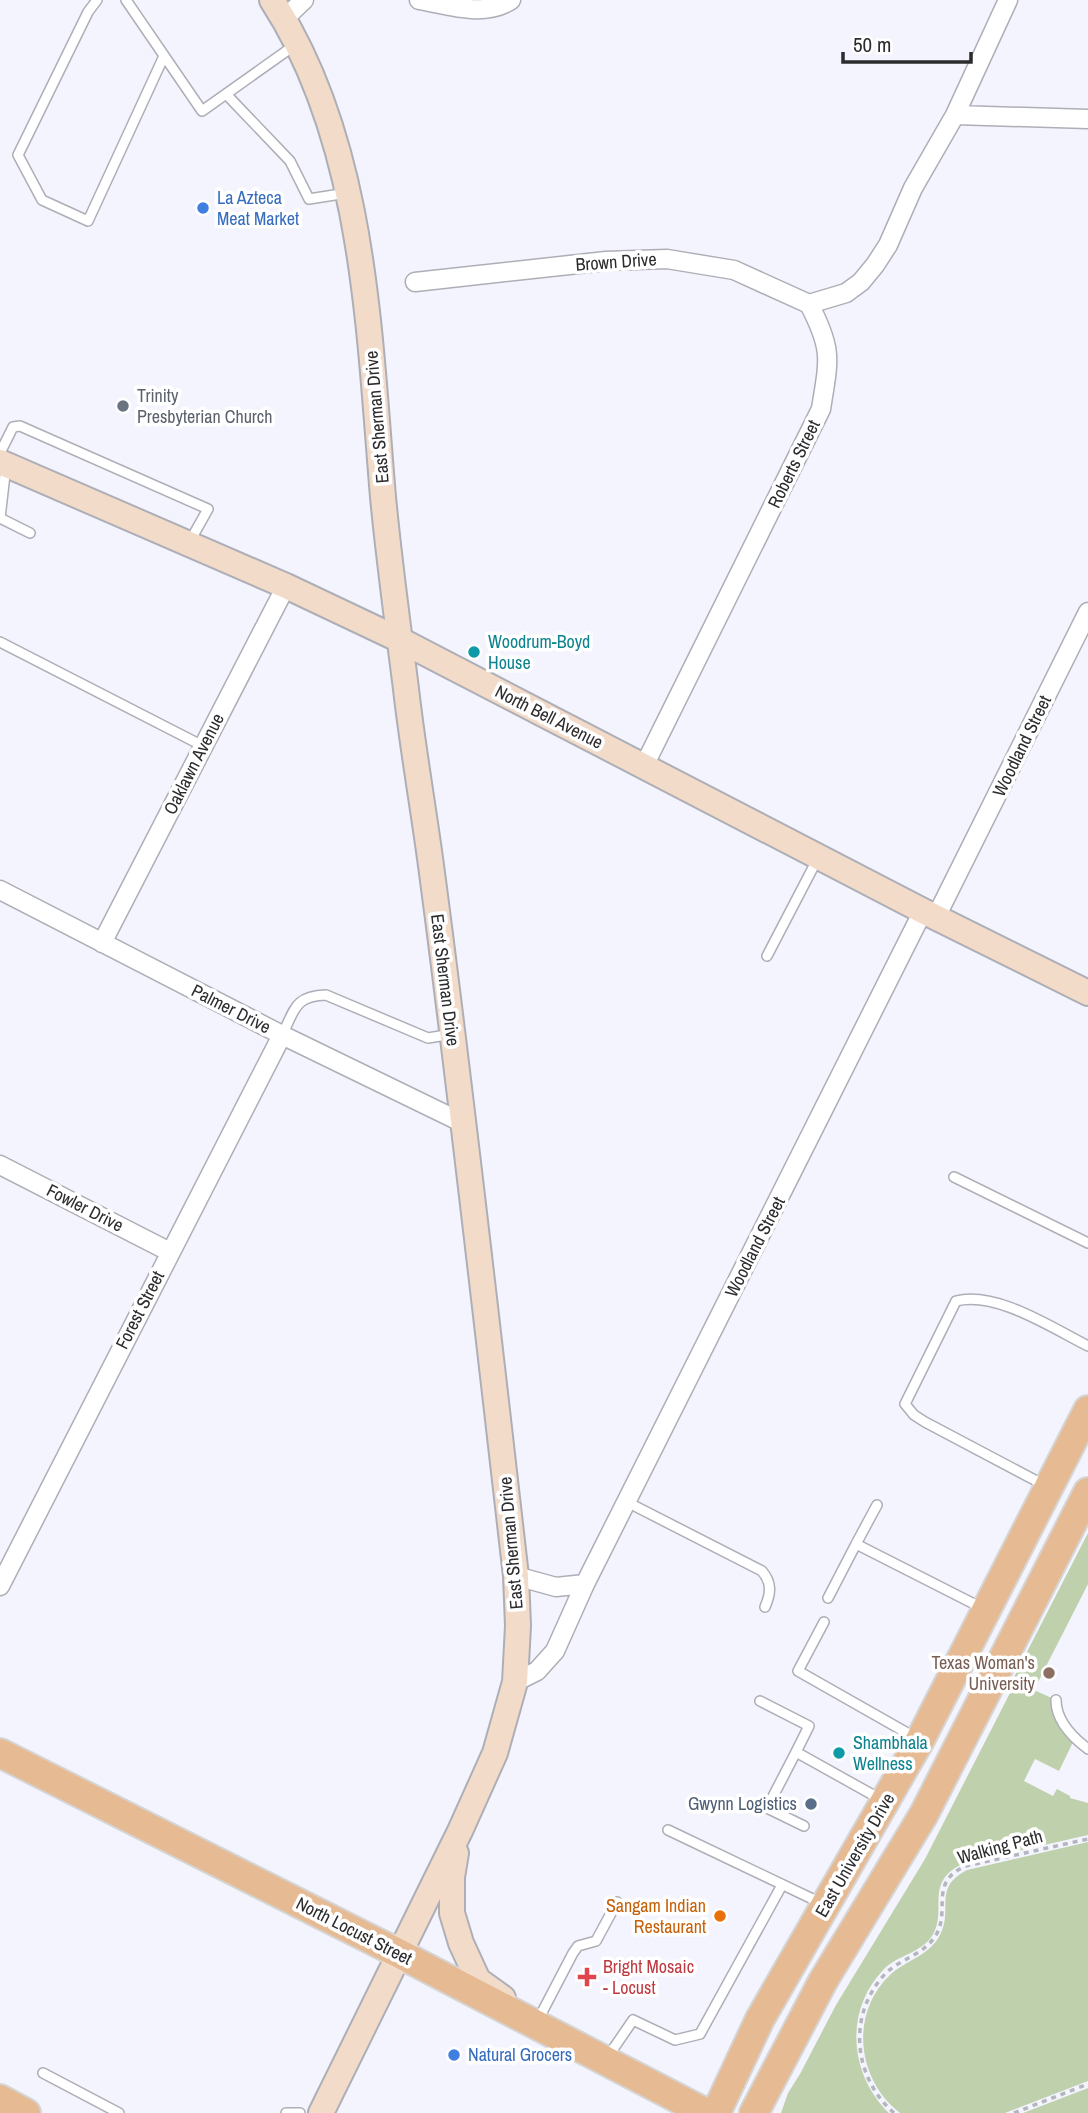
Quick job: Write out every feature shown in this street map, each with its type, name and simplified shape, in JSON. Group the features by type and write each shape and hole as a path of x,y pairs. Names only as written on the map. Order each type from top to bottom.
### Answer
{"main road":[{"name":"East Sherman Drive","path":"278,10 312,72 348,192 373,361 384,502 463,1123 516,1576 518,1626 515,1682 495,1753 460,1831 321,2113"},
{"name":"North Bell Avenue","path":"2,460 286,586 400,640 1088,993"},
{"name":"East University Drive","path":"716,2113 760,2019 920,1740 1088,1410"},
{"name":"East University Drive","path":"754,2113 823,1981 924,1814 1088,1492"},
{"name":"North Locust Street","path":"0,1753 546,2028 706,2113"},
{"path":"460,1831 452,1877 452,1913 461,1943 478,1980 546,2028"},
{"path":"0,2099 26,2113"}],"street":[{"path":"278,10 304,0"},
{"path":"419,0 480,10 504,5 511,0"},
{"path":"809,304 846,293 861,282 876,265 888,245 913,188 955,115 1008,0"},
{"path":"955,115 1088,119"},
{"name":"Brown Drive","path":"415,282 606,261 667,259 734,270 809,304"},
{"name":"Roberts Street","path":"644,766 821,409 828,362 827,345 809,304"},
{"name":"Oaklawn Avenue","path":"102,943 286,586"},
{"name":"Woodland Street","path":"515,1682 537,1671 555,1651 627,1502 1088,612"},
{"name":"Palmer Drive","path":"0,890 282,1035 463,1123"},
{"name":"Forest Street","path":"0,1586 282,1035"},
{"name":"Fowler Drive","path":"0,1165 170,1252"},
{"path":"516,1576 556,1587 586,1584"}],"lane":[{"path":"97,0 88,12 18,155 42,200 89,221 164,56"},
{"path":"127,0 202,111 297,44"},
{"path":"226,94 290,161 309,199 348,192"},
{"path":"30,533 0,518 2,460 13,427 20,426 208,509 189,544"},
{"path":"0,642 203,746"},
{"path":"767,956 819,856"},
{"path":"282,1035 300,1001 312,996 326,995 428,1038 452,1034"},
{"path":"954,1177 1088,1243"},
{"path":"1048,1487 925,1422 914,1415 905,1404 956,1301 967,1298 986,1300 1009,1307 1088,1346"},
{"path":"627,1502 762,1571 770,1586 765,1607"},
{"path":"828,1598 877,1505"},
{"path":"856,1544 985,1610"},
{"path":"824,1622 798,1671 920,1740"},
{"path":"760,1700 809,1726 767,1808 804,1826"},
{"path":"1056,1700 1056,1710 1063,1724 1077,1741 1088,1749"},
{"path":"796,1752 886,1802"},
{"path":"668,1830 825,1905"},
{"path":"605,2061 633,2020 675,2040 700,2034 782,1885"},
{"path":"546,2028 573,1953 578,1946 596,1941 617,1902"},
{"path":"43,2073 119,2113"},
{"path":"286,2113 300,2113"}],"path":[{"name":"Walking Path","path":"894,2113 876,2095 863,2070 859,2043 863,2014 868,2000 886,1973 924,1949 935,1937 941,1920 941,1896 946,1882 966,1866 1088,1839"},
{"path":"1014,2113 1088,2084"}],"green space":[{"path":"1088,1533 1088,1584 1034,1690 1056,1700 1052,1709 1060,1728 1074,1740 1059,1771 1035,1759 1024,1781 1053,1796 1057,1789 1070,1798 1088,1803 1088,1835 965,1863 944,1878 940,1887 937,1926 932,1936 922,1946 884,1969 871,1985 857,2022 859,2061 866,2080 889,2113 781,2113 788,2093 836,2005 925,1859"},
{"path":"1088,1842 1088,2081 1005,2113 900,2113 875,2083 867,2065 864,2027 868,2008 890,1975 924,1953 940,1935 950,1884 967,1870"},
{"path":"1088,2088 1088,2113 1023,2113"}],"place":[{"name":"La Azteca Meat Market","path":"203,208"},
{"name":"Trinity Presbyterian Church","path":"123,406"},
{"name":"Woodrum-Boyd House","path":"474,652"},
{"name":"Texas Woman's University","path":"1049,1673"},
{"name":"Shambhala Wellness","path":"839,1753"},
{"name":"Gwynn Logistics","path":"811,1804"},
{"name":"Sangam Indian Restaurant","path":"720,1916"},
{"name":"Bright Mosaic - Locust","path":"587,1977"},
{"name":"Natural Grocers","path":"454,2055"}]}
